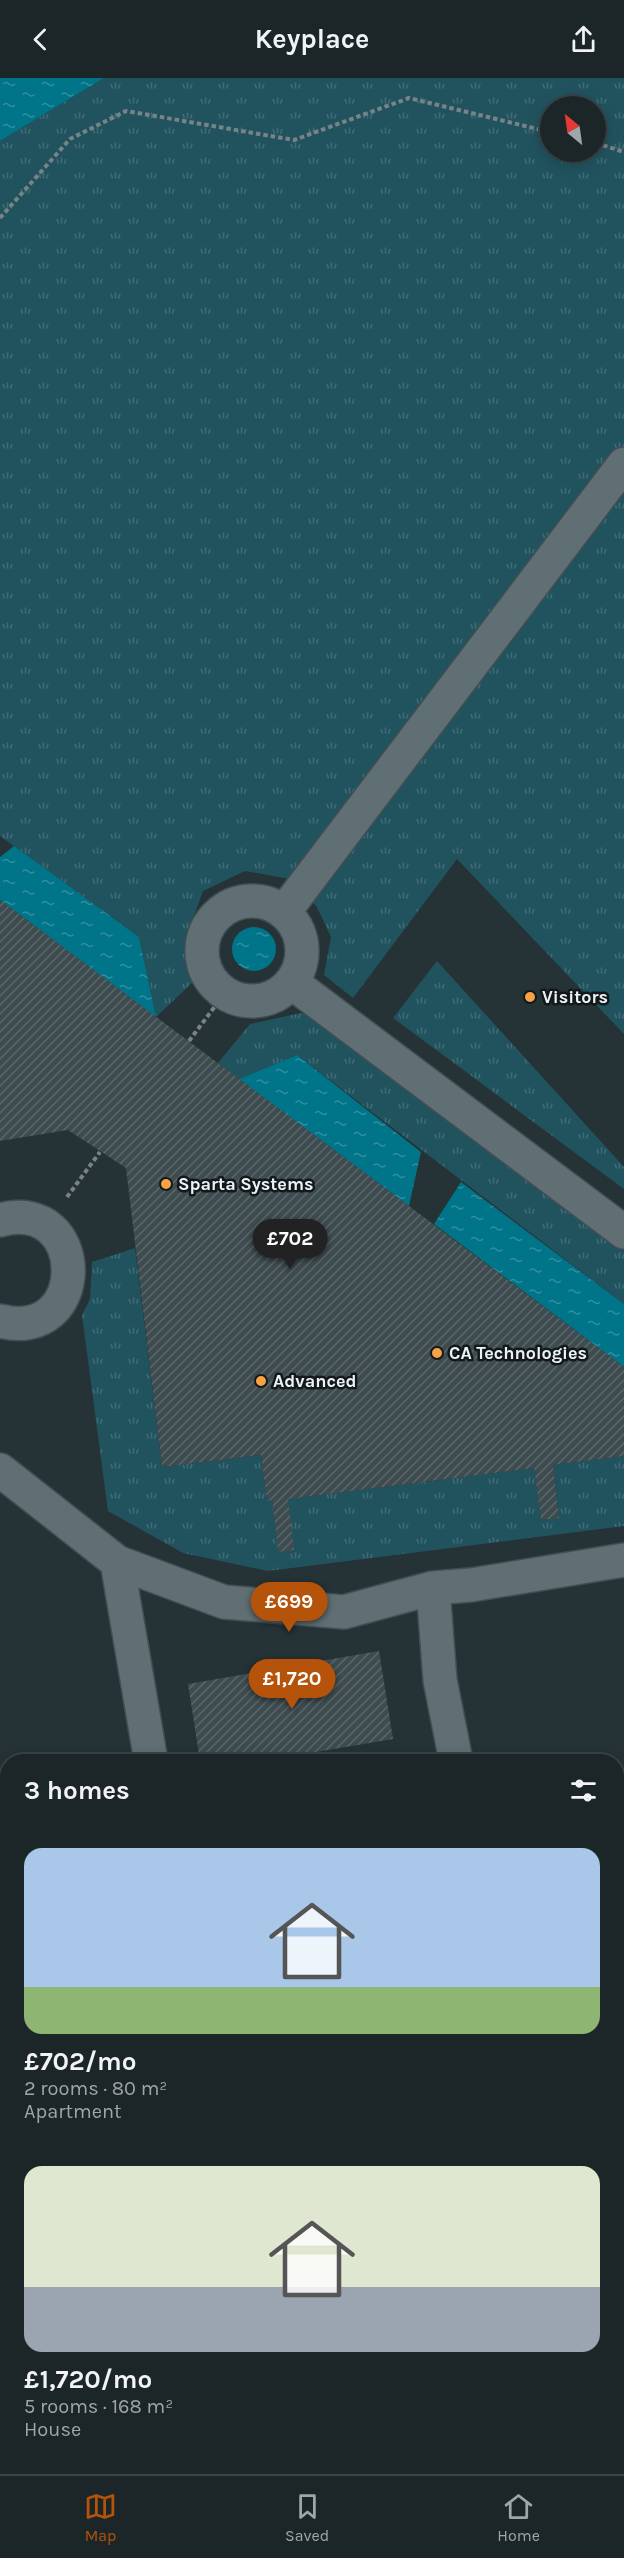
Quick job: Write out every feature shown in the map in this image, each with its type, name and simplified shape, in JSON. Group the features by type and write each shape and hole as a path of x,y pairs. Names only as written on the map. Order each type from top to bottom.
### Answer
{"street":[{"path":"284,912 624,464"},
{"path":"243,901 261,901 284,912 300,935 302,953 298,970 291,982 279,993 264,999 247,1000 225,993 208,975 202,960 202,943 212,920 225,908 243,901"},
{"path":"291,982 624,1232"},
{"path":"0,1220 12,1217 29,1218 45,1225 58,1237 67,1252 70,1270 68,1287 59,1303 46,1315 30,1322 13,1324 0,1320"},
{"path":"0,1470 117,1562 224,1602 344,1612 433,1588 471,1585 624,1560"},
{"path":"117,1562 150,1754"},
{"path":"433,1588 440,1680 455,1754"}],"path":[{"path":"0,218 70,139 126,111 294,140 409,98 540,130"},
{"path":"606,146 624,152"},
{"path":"189,1041 225,993"},
{"path":"45,1225 100,1152"}],"green space":[{"path":"104,78 624,78 624,1034 457,859 353,998 324,975 331,937 317,907 290,879 245,871 203,891 186,938 193,982 156,1017 139,937 0,836 0,141"},
{"path":"437,961 624,1167 624,1189 393,1018"},
{"path":"305,1012 624,1251 624,1304 297,1055 239,1079 218,1063 250,1024"},
{"path":"135,1248 162,1467 261,1455 267,1500 272,1500 278,1551 288,1499 534,1468 541,1520 559,1518 553,1465 624,1456 624,1526 268,1571 183,1553 108,1511 82,1315 90,1299 92,1262"}],"water":[{"path":"0,78 104,78 0,141"},
{"path":"14,846 139,937 156,1017 0,900 0,857"},
{"path":"254,927 269,934 276,949 269,964 254,971 239,964 232,949 239,934"},
{"path":"297,1055 421,1152 409,1206 239,1079"},
{"path":"461,1182 624,1304 624,1367 434,1224"}],"building":[{"path":"0,900 624,1367 624,1456 553,1465 559,1518 541,1520 534,1468 288,1499 294,1550 278,1552 272,1500 267,1501 261,1455 162,1467 126,1168 68,1130 0,1141"},
{"path":"379,1651 393,1739 304,1754 199,1754 188,1684"}],"place":[{"name":"Visitors","path":"530,997"},
{"name":"Sparta Systems","path":"166,1184"},
{"name":"CA Technologies","path":"437,1353"},
{"name":"Advanced","path":"261,1381"}]}
